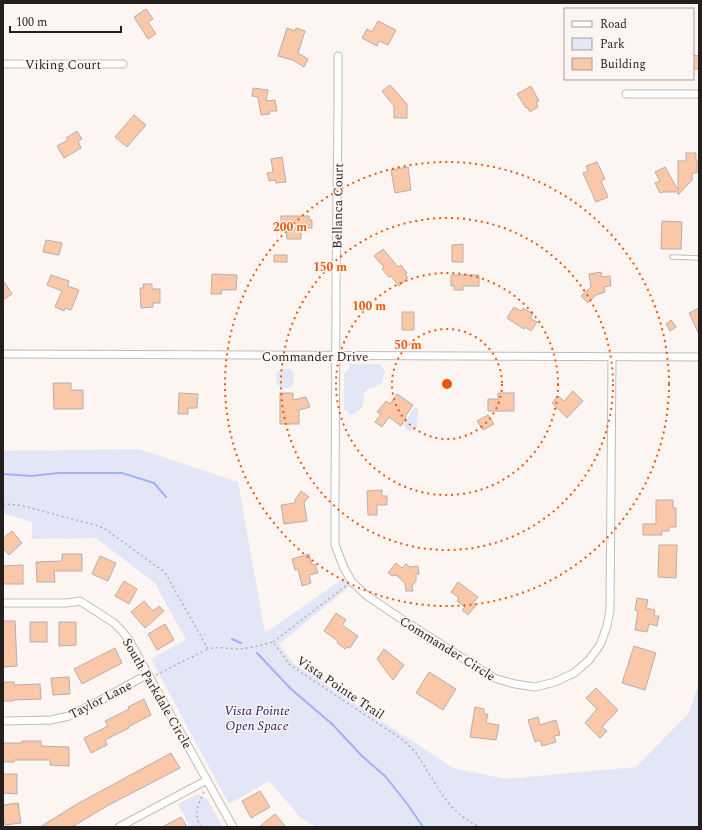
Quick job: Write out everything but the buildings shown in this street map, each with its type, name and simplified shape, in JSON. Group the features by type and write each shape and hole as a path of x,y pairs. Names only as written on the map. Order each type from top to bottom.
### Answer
{"street":[{"name":"Bellanca Court","path":"336,356 338,56"},
{"name":"Viking Court","path":"3,64 123,64"},
{"path":"626,94 699,94"},
{"name":"Commander Drive","path":"3,354 612,358 699,357"},
{"name":"Commander Circle","path":"336,356 335,545 344,568 352,582 400,618 494,678 515,684 535,687 555,682 574,673 589,660 600,644 607,626 610,610 612,358"},
{"name":"South Parkdale Circle","path":"3,603 80,601 114,623 129,640 233,827"},
{"name":"Taylor Lane","path":"3,721 52,720 69,716 148,674"},
{"path":"119,827 207,780"}],"lane":[{"path":"672,257 699,258"}],"path":[{"path":"3,504 27,507 105,529 163,571 208,649"},
{"path":"157,675 208,649 239,649 272,642 352,582"},
{"name":"Vista Pointe Trail","path":"272,642 290,665 403,740 415,752 453,808 480,827"},
{"path":"201,827 197,820 196,814 204,792"}],"green space":[{"path":"350,364 380,364 385,371 382,383 365,392 364,403 361,408 358,412 350,415 344,409 344,374 348,370"},
{"path":"281,369 289,369 294,372 294,382 288,388 283,388 278,384 276,378 277,372"},
{"path":"414,407 418,409 417,427 411,431 405,428 404,424"},
{"name":"Vista Pointe Open Space","path":"139,449 238,482 265,633 344,578 349,587 279,644 293,663 453,768 505,779 636,767 689,713 699,682 699,827 317,827 301,818 269,781 229,804 151,659 186,640 155,583 96,538 32,539 32,522 3,513 3,451"},
{"path":"198,794 207,799 222,827 190,827 178,804"}],"waterway":[{"path":"3,474 31,476 58,473 122,473 154,483 166,497"},
{"path":"232,639 241,643"},
{"path":"257,653 291,689 332,724 362,756 386,777 423,827"}]}
